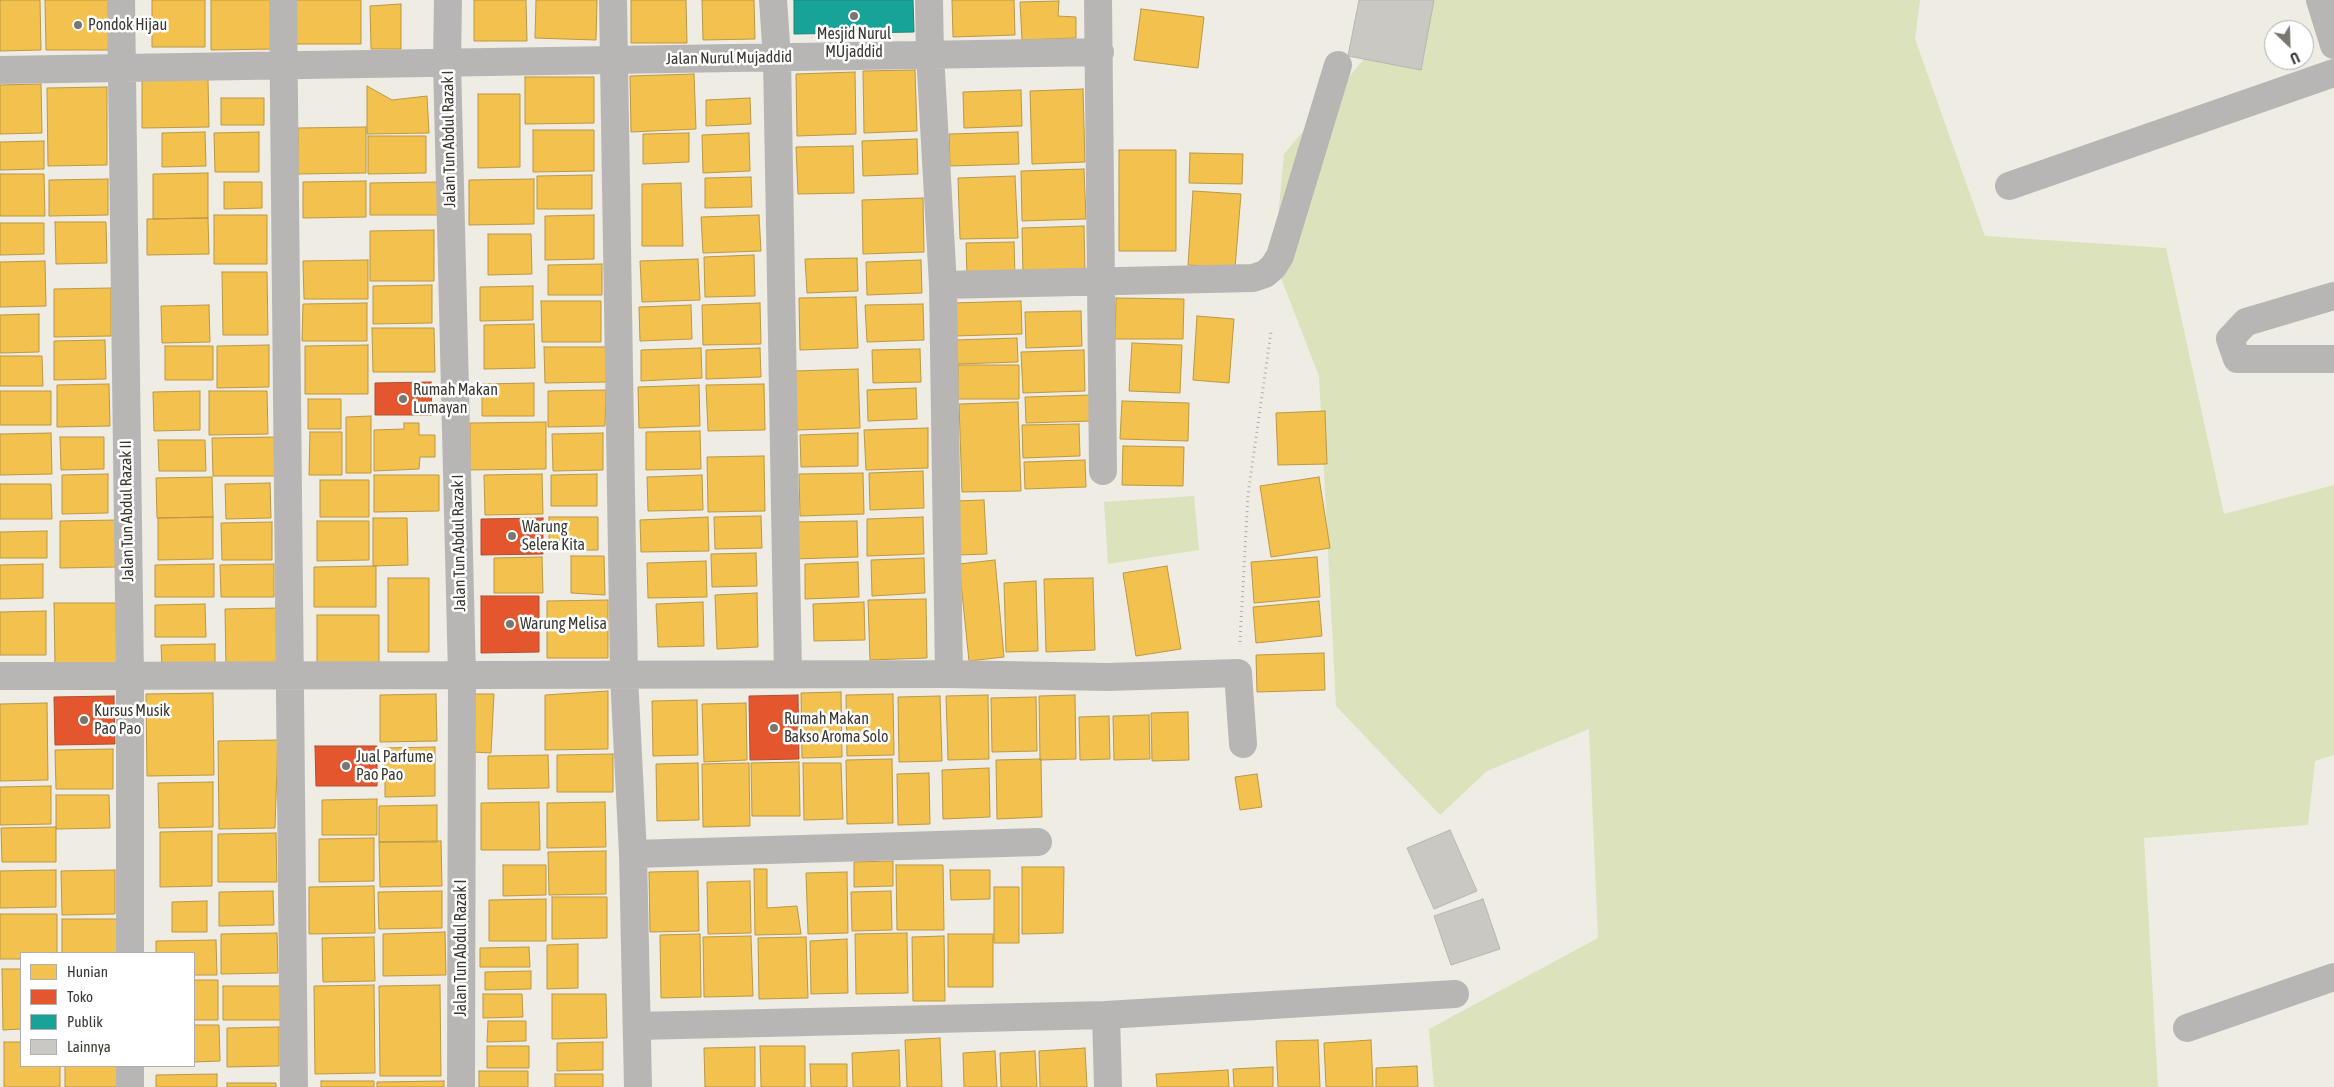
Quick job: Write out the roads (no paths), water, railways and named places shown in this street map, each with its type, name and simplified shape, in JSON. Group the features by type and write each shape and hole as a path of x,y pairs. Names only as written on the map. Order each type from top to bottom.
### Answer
{"street":[{"name":"Jalan Tun Abdul Razak II","path":"121,0 130,677 130,952"},
{"path":"283,0 294,1087"},
{"name":"Jalan Tun Abdul Razak I","path":"448,0 447,64 462,676 461,1087"},
{"path":"613,0 624,676 632,854 638,1087"},
{"path":"773,0 777,58 788,674"},
{"path":"929,0 942,285 949,674"},
{"path":"1098,0 1103,471"},
{"path":"2320,0 2334,45"},
{"name":"Jalan Nurul Mujaddid","path":"0,70 1100,52"},
{"path":"942,285 1253,278 1265,274 1273,267 1280,256 1338,65"},
{"path":"2009,186 2334,73"},
{"path":"2334,296 2246,322 2230,340 2237,359 2334,359"},
{"path":"0,676 949,674 1107,677 1238,673 1243,744"},
{"path":"632,854 1038,842"},
{"path":"2187,1028 2334,977"},
{"path":"637,1026 1106,1015 1455,994"},
{"path":"1106,1015 1108,1087"},
{"path":"130,1067 130,1087"}],"place":[{"name":"Mesjid Nurul MUjaddid","path":"854,16"},
{"name":"Pondok Hijau","path":"78,25"},
{"name":"Rumah Makan Lumayan","path":"403,399"},
{"name":"Warung Selera Kita","path":"512,536"},
{"name":"Warung Melisa","path":"510,624"},
{"name":"Kursus Musik Pao Pao","path":"84,720"},
{"name":"Rumah Makan Bakso Aroma Solo","path":"774,728"},
{"name":"Jual Parfume Pao Pao","path":"346,766"}]}
